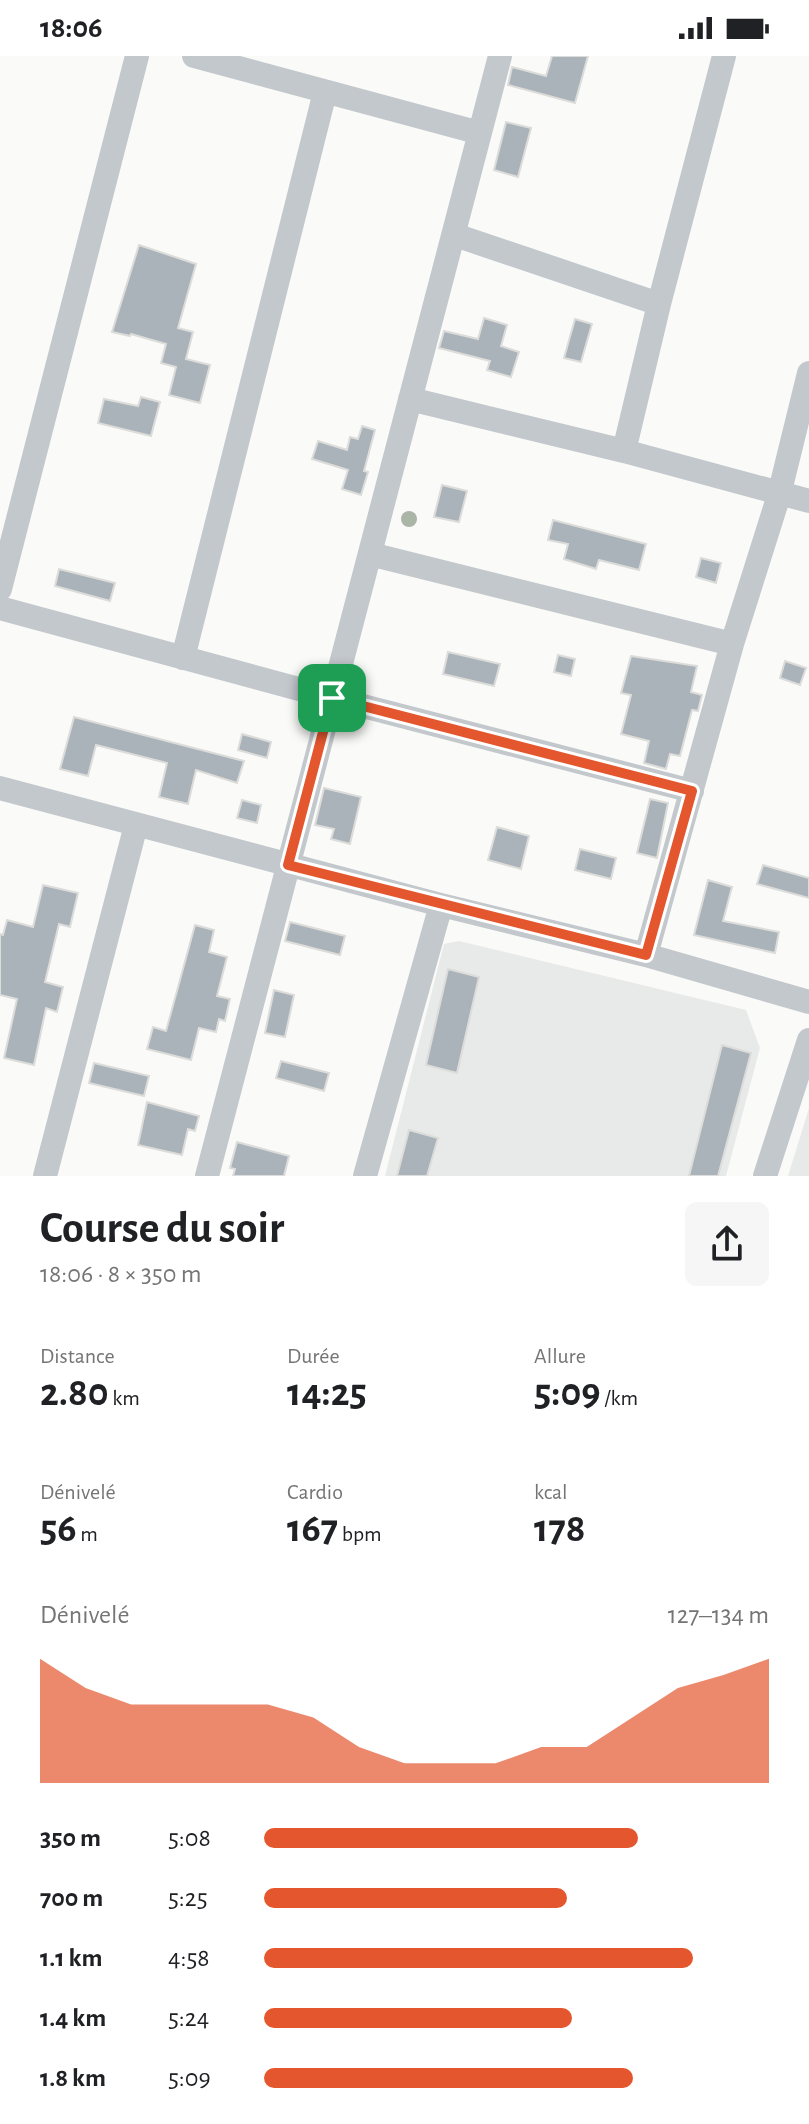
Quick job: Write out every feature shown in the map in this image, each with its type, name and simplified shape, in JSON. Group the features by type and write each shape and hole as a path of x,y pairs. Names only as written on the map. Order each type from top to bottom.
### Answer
{"street":[{"path":"0,589 137,56"},
{"path":"194,56 480,133"},
{"path":"207,1176 500,56"},
{"path":"624,451 724,56"},
{"path":"183,658 325,92"},
{"path":"455,235 659,304"},
{"path":"646,955 732,644 779,495 809,373"},
{"path":"410,399 624,451 809,501"},
{"path":"370,554 732,644"},
{"path":"0,608 692,791"},
{"path":"0,788 441,905 646,955 809,1002"},
{"path":"45,1176 136,825"},
{"path":"365,1176 441,905"},
{"path":"765,1176 809,1040"}],"shaded area":[{"path":"459,941 746,1010 760,1048 726,1176 385,1176 444,944"},
{"path":"809,1108 809,1176 788,1176"}],"building":[{"path":"552,56 588,56 575,103 508,85 512,67 546,76"},
{"path":"506,122 531,128 518,177 494,170"},
{"path":"139,245 196,264 178,328 193,332 186,359 210,365 200,403 169,395 176,367 161,363 166,344 112,332"},
{"path":"484,318 507,325 501,346 519,352 511,377 487,370 490,361 439,348 444,331 478,339"},
{"path":"575,319 592,324 581,362 564,358"},
{"path":"141,397 160,402 151,436 98,423 104,399 138,406"},
{"path":"362,426 375,430 361,495 342,489 348,470 312,459 318,441 347,450 350,437 358,439"},
{"path":"442,485 467,491 459,522 434,517"},
{"path":"553,520 646,544 639,570 599,560 596,569 564,559 568,544 548,540"},
{"path":"701,558 721,563 716,583 696,577"},
{"path":"59,569 115,583 110,601 55,586"},
{"path":"448,652 500,664 494,686 443,674"},
{"path":"558,655 575,659 571,676 554,672"},
{"path":"631,656 697,666 691,692 702,695 698,711 692,710 680,756 670,754 666,769 644,763 649,741 621,734 631,695 621,693"},
{"path":"785,661 806,668 800,685 780,678"},
{"path":"74,717 244,761 237,783 196,770 188,804 159,797 167,763 96,745 88,776 60,769"},
{"path":"242,734 271,742 267,758 238,750"},
{"path":"324,788 361,797 350,844 331,839 334,829 315,825"},
{"path":"650,799 668,803 657,858 637,853"},
{"path":"242,800 261,805 257,823 237,818"},
{"path":"497,827 529,836 521,869 488,860"},
{"path":"580,849 616,858 611,879 575,870"},
{"path":"763,865 809,878 809,898 757,884"},
{"path":"708,880 732,887 723,921 779,932 775,953 694,935"},
{"path":"43,885 78,893 70,927 59,924 45,982 63,987 57,1012 46,1008 34,1065 4,1058 17,999 0,995 0,934 3,935 7,920 33,927"},
{"path":"290,922 345,936 340,955 285,941"},
{"path":"195,925 214,930 209,952 227,957 217,996 230,999 225,1021 219,1019 216,1032 199,1028 191,1060 147,1049 153,1027 166,1031"},
{"path":"448,969 479,977 457,1073 426,1065"},
{"path":"274,990 294,995 285,1037 265,1033"},
{"path":"722,1045 751,1053 718,1176 689,1176"},
{"path":"281,1061 329,1073 324,1091 276,1078"},
{"path":"94,1063 149,1076 144,1096 89,1083"},
{"path":"147,1102 199,1116 195,1131 188,1129 182,1155 138,1145"},
{"path":"409,1130 438,1138 427,1176 397,1176"},
{"path":"237,1142 289,1156 284,1176 233,1176 235,1169 230,1168"}],"route":[{"path":"332,698 692,791 646,955 288,865 332,698"}]}
